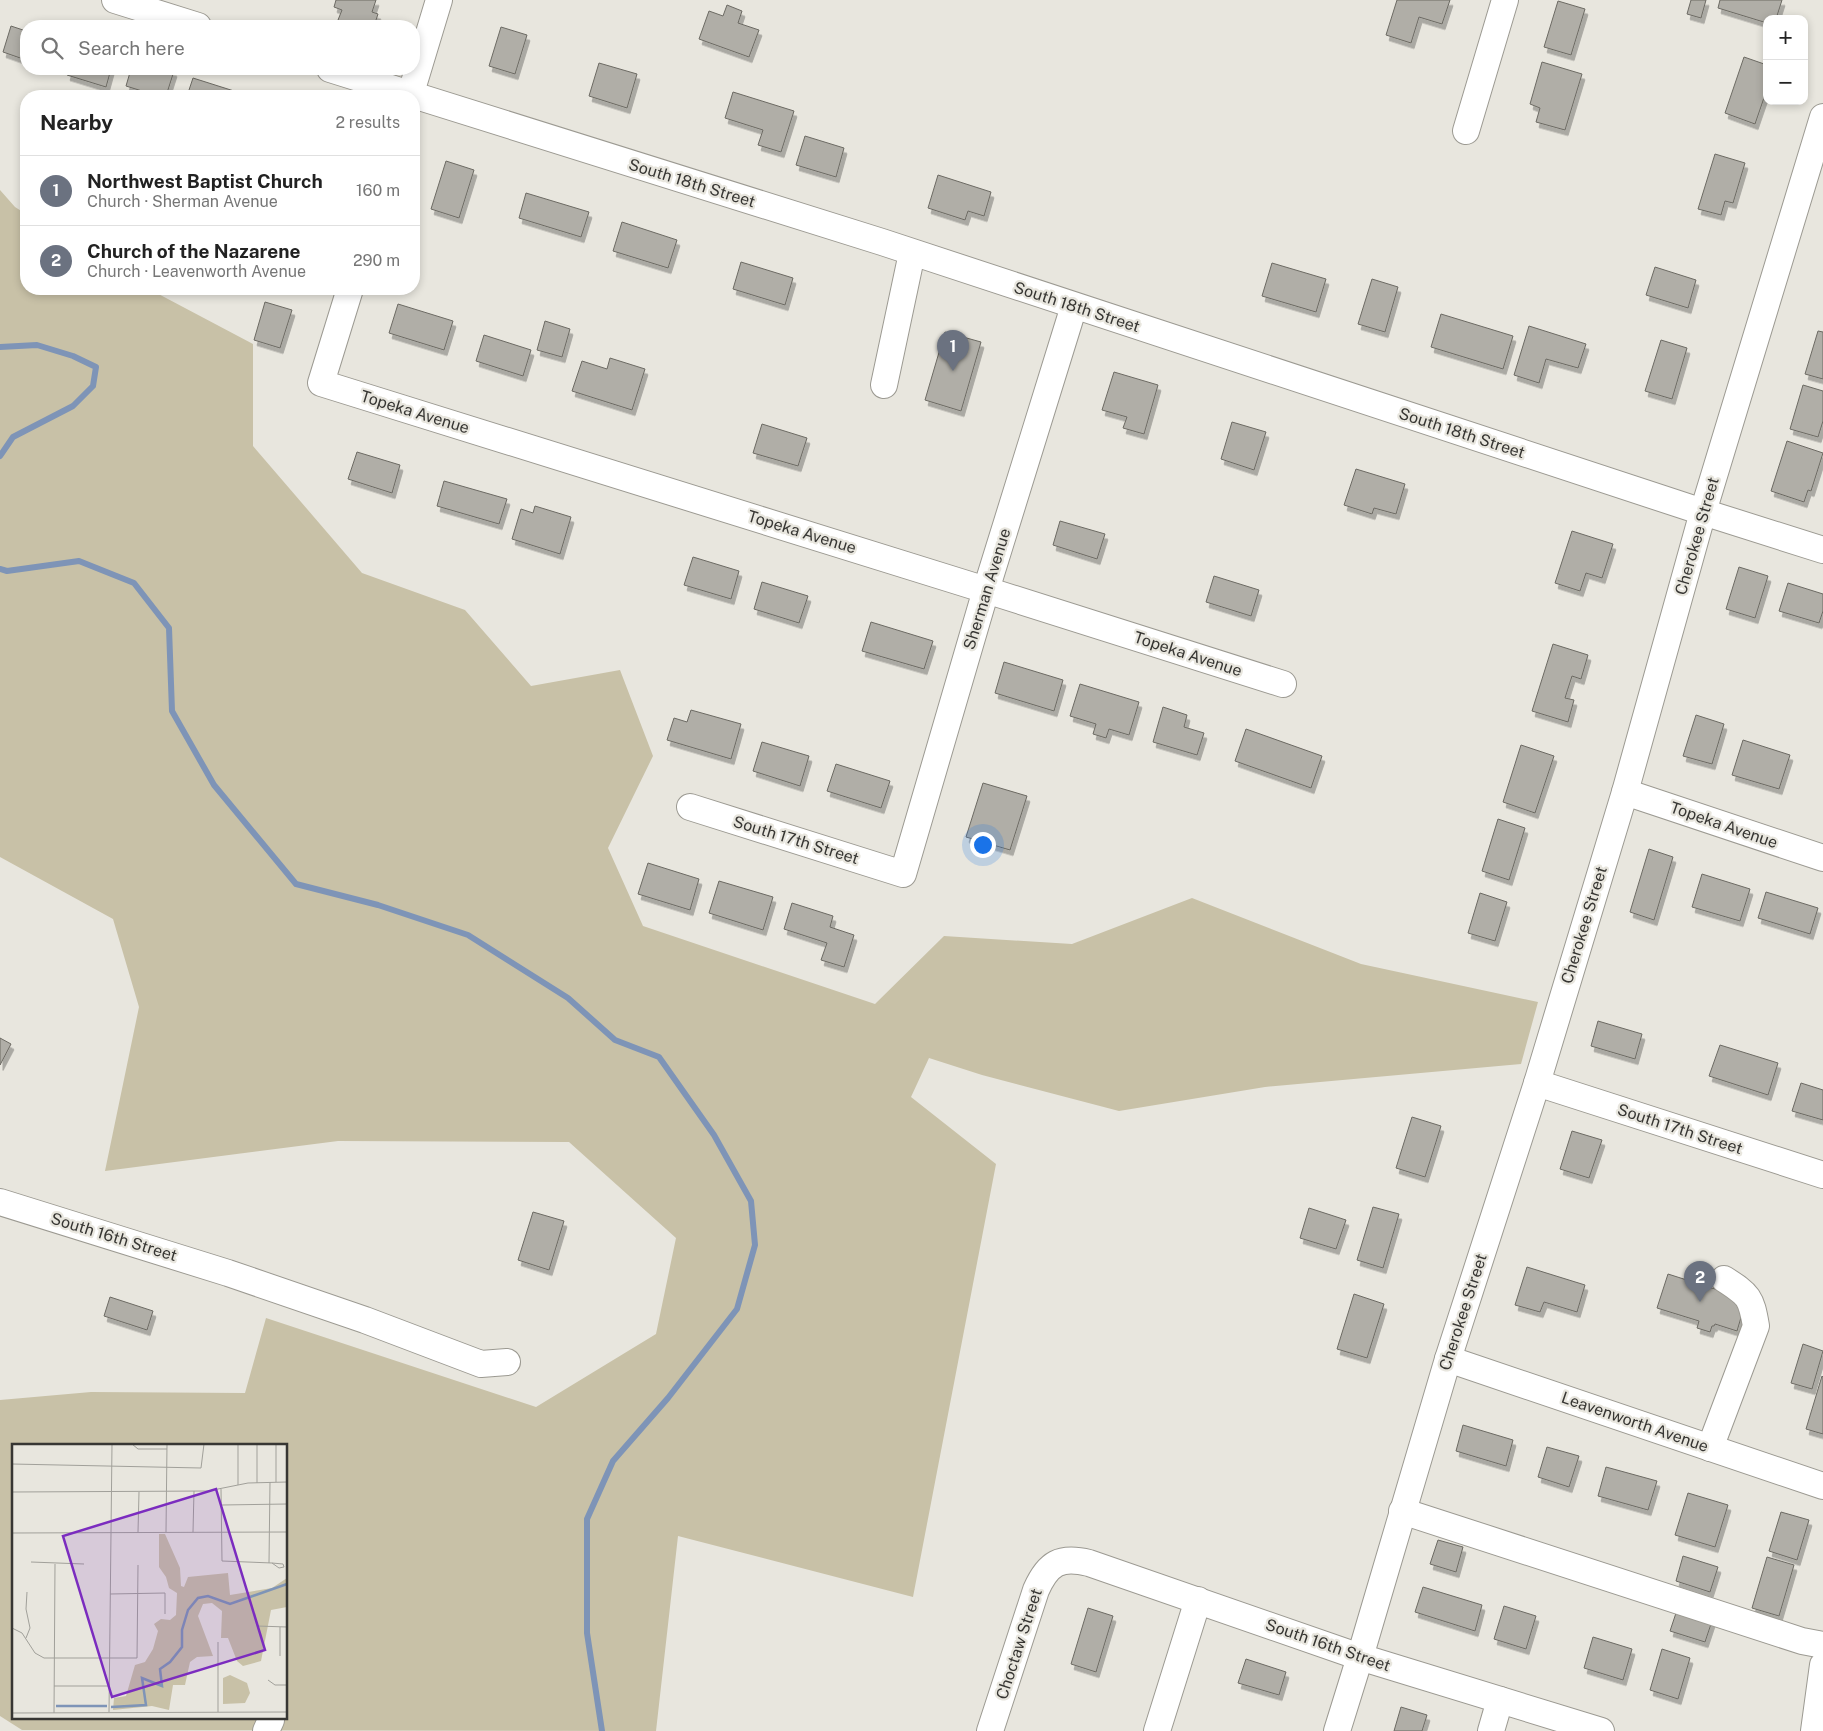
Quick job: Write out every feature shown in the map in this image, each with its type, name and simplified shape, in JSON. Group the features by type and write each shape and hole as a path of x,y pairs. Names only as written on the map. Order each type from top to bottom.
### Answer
{"street":[{"path":"420,62 439,0"},
{"path":"1466,131 1505,0"},
{"path":"123,1 180,20"},
{"name":"South 18th Street","path":"348,75 395,90"},
{"path":"412,90 416,75"},
{"name":"South 18th Street","path":"420,98 912,253 1823,550"},
{"name":"Cherokee Street","path":"1337,1731 1448,1358 1537,1083 1625,792 1703,512 1823,117"},
{"path":"884,385 912,253"},
{"name":"Topeka Avenue","path":"348,295 320,383 1283,684"},
{"name":"Sherman Avenue","path":"903,874 986,590 1074,306"},
{"name":"Topeka Avenue","path":"1625,792 1823,858"},
{"name":"South 17th Street","path":"690,807 903,874"},
{"name":"South 17th Street","path":"1537,1083 1823,1175"},
{"name":"South 16th Street","path":"0,1202 228,1273 366,1320 481,1364 508,1362"},
{"path":"1710,1448 1756,1326 1753,1309 1746,1293 1724,1279"},
{"name":"Leavenworth Avenue","path":"1448,1358 1823,1486"},
{"path":"1402,1511 1802,1641 1823,1645"},
{"name":"South 16th Street","path":"1056,1563 1072,1559 1089,1563 1360,1657 1601,1731"},
{"name":"Choctaw Street","path":"990,1731 1036,1590 1043,1574 1056,1563"},
{"path":"1156,1731 1198,1600"},
{"path":"1814,1731 1823,1665"},
{"path":"1491,1731 1500,1700"}],"shaded area":[{"path":"0,190 20,210 20,295 160,295 253,344 253,446 362,573 465,610 531,686 620,670 653,756 608,848 643,926 875,1004 944,936 1072,944 1192,898 1361,964 1538,1002 1521,1064 1265,1087 1119,1111 982,1075 929,1058 911,1097 996,1164 913,1597 678,1536 656,1731 22,1730 0,1716 0,1400 91,1392 245,1393 266,1318 536,1407 656,1334 676,1238 569,1142 338,1141 105,1171 139,1007 113,919 0,857"}],"building":[{"path":"336,0 376,0 372,12 378,14 376,20 338,20 342,10 334,7"},
{"path":"1397,0 1450,0 1442,24 1419,17 1411,43 1386,35"},
{"path":"1691,0 1706,0 1701,18 1687,14"},
{"path":"1720,0 1782,0 1777,15 1763,15 1763,22 1718,8"},
{"path":"1558,1 1585,9 1571,55 1544,47"},
{"path":"727,5 742,11 738,23 759,30 749,57 699,39 709,11 723,16"},
{"path":"11,26 20,29 20,58 3,52"},
{"path":"501,27 527,35 515,74 489,66"},
{"path":"1744,57 1763,64 1763,101 1755,124 1725,113"},
{"path":"1542,62 1582,74 1565,130 1536,122 1540,108 1530,104"},
{"path":"599,63 637,74 627,108 589,96"},
{"path":"67,75 109,75 106,87"},
{"path":"129,75 173,75 168,90 139,90 126,86"},
{"path":"193,78 231,90 189,90"},
{"path":"733,92 794,111 781,152 758,145 763,130 725,118"},
{"path":"805,136 844,148 836,177 796,165"},
{"path":"1715,154 1745,163 1733,203 1725,201 1721,215 1698,209"},
{"path":"446,161 474,170 459,218 431,209"},
{"path":"938,175 991,192 984,216 968,211 965,220 928,208"},
{"path":"526,193 589,212 581,237 519,218"},
{"path":"622,222 677,240 668,268 613,251"},
{"path":"741,262 793,278 785,305 733,289"},
{"path":"1272,263 1326,279 1316,312 1262,296"},
{"path":"1655,267 1696,280 1688,308 1646,295"},
{"path":"1372,279 1398,287 1385,332 1358,324"},
{"path":"265,302 292,310 280,348 254,340"},
{"path":"398,304 453,321 444,350 389,333"},
{"path":"1441,314 1513,336 1503,369 1431,347"},
{"path":"545,321 570,329 562,357 537,350"},
{"path":"1529,326 1586,344 1578,368 1546,359 1539,383 1514,375"},
{"path":"1818,331 1823,332 1823,379 1805,374"},
{"path":"945,332 981,342 961,411 925,400"},
{"path":"484,335 531,350 523,376 476,361"},
{"path":"1661,340 1687,348 1672,399 1645,391"},
{"path":"610,358 645,369 632,410 572,391 582,361 607,369"},
{"path":"1114,372 1158,385 1144,434 1123,428 1127,417 1102,410"},
{"path":"1803,385 1823,391 1823,421 1818,437 1790,429"},
{"path":"1232,422 1266,432 1254,470 1221,459"},
{"path":"762,424 807,438 798,466 753,453"},
{"path":"1787,441 1823,453 1811,491 1808,490 1804,502 1771,491"},
{"path":"357,452 400,465 392,493 348,479"},
{"path":"1356,469 1405,484 1396,514 1374,508 1372,514 1344,505"},
{"path":"444,481 507,499 499,524 437,506"},
{"path":"535,506 571,517 560,554 512,539 521,509 533,513"},
{"path":"1060,521 1105,534 1097,559 1053,545"},
{"path":"1572,531 1613,544 1602,578 1586,573 1580,591 1555,583"},
{"path":"693,557 739,571 731,599 684,585"},
{"path":"1739,567 1768,576 1755,618 1726,609"},
{"path":"1214,576 1259,590 1251,616 1206,602"},
{"path":"762,582 808,596 799,623 754,609"},
{"path":"1788,583 1823,594 1823,611 1819,623 1779,611"},
{"path":"871,622 933,641 924,669 862,651"},
{"path":"1553,644 1588,655 1581,679 1572,676 1565,698 1574,700 1568,722 1532,711"},
{"path":"1004,662 1063,680 1054,711 995,693"},
{"path":"1080,684 1139,702 1129,735 1109,729 1106,738 1093,734 1096,724 1070,716"},
{"path":"1163,707 1187,715 1184,727 1204,733 1197,755 1153,742"},
{"path":"691,710 741,724 731,759 667,740 674,718 687,722"},
{"path":"1696,715 1724,724 1712,764 1683,756"},
{"path":"1246,729 1322,756 1311,788 1235,761"},
{"path":"1743,740 1790,755 1779,789 1732,775"},
{"path":"762,742 809,756 800,786 753,771"},
{"path":"1521,745 1554,756 1535,813 1503,802"},
{"path":"836,764 890,781 881,808 827,791"},
{"path":"983,783 1027,796 1010,850 966,837"},
{"path":"1498,819 1525,828 1509,880 1482,871"},
{"path":"1649,849 1673,857 1654,920 1630,912"},
{"path":"648,863 699,879 690,910 638,894"},
{"path":"1702,874 1750,889 1740,921 1692,907"},
{"path":"719,881 773,897 763,930 709,913"},
{"path":"1766,892 1818,908 1810,934 1758,918"},
{"path":"1480,893 1507,902 1495,941 1468,933"},
{"path":"792,903 833,916 830,927 854,935 844,967 821,960 827,943 784,929"},
{"path":"1598,1021 1642,1034 1635,1059 1591,1046"},
{"path":"0,1038 11,1044 0,1065"},
{"path":"1720,1045 1778,1063 1768,1095 1709,1076"},
{"path":"1801,1083 1823,1090 1823,1120 1792,1111"},
{"path":"1412,1117 1441,1126 1425,1177 1396,1168"},
{"path":"1572,1131 1602,1140 1589,1178 1560,1169"},
{"path":"1373,1207 1399,1214 1383,1268 1357,1260"},
{"path":"1309,1208 1346,1220 1336,1249 1300,1238"},
{"path":"533,1212 564,1221 549,1270 518,1260"},
{"path":"1527,1267 1585,1285 1577,1312 1544,1302 1540,1312 1515,1305"},
{"path":"1668,1274 1737,1296 1745,1304 1737,1331 1715,1324 1710,1332 1697,1328 1699,1321 1657,1308"},
{"path":"1354,1294 1384,1304 1367,1358 1337,1349"},
{"path":"110,1297 153,1311 147,1330 104,1316"},
{"path":"1803,1344 1823,1351 1812,1389 1791,1383"},
{"path":"1823,1377 1823,1434 1806,1429"},
{"path":"1463,1425 1513,1440 1506,1466 1456,1451"},
{"path":"1547,1447 1579,1456 1569,1487 1538,1477"},
{"path":"1606,1467 1657,1481 1648,1510 1598,1496"},
{"path":"1688,1493 1728,1505 1715,1547 1675,1535"},
{"path":"1781,1512 1809,1520 1797,1560 1769,1551"},
{"path":"1438,1540 1463,1547 1456,1572 1430,1564"},
{"path":"1683,1556 1718,1567 1710,1592 1676,1581"},
{"path":"1767,1557 1794,1565 1779,1616 1752,1608"},
{"path":"1423,1587 1482,1605 1475,1631 1415,1612"},
{"path":"1504,1606 1536,1616 1526,1649 1494,1639"},
{"path":"1678,1607 1713,1618 1705,1642 1670,1631"},
{"path":"1088,1608 1113,1616 1096,1672 1071,1664"},
{"path":"1593,1637 1632,1649 1623,1680 1584,1668"},
{"path":"1662,1649 1690,1658 1678,1699 1650,1690"},
{"path":"1246,1659 1286,1672 1279,1695 1238,1683"},
{"path":"1401,1707 1427,1715 1422,1731 1394,1731"}],"waterway":[{"path":"0,347 37,345 73,356 96,367 93,386 73,406 13,437 0,456"},
{"path":"0,569 7,571 79,561 134,583 169,628 172,711 214,785 296,884 378,905 468,935 568,998 615,1040 659,1057 714,1135 751,1201 755,1245 737,1309 668,1398 613,1461 587,1519 587,1633 602,1731"}],"place":[{"name":"Northwest Baptist Church","path":"953,371"},
{"name":"Church of the Nazarene","path":"1700,1302"}]}
